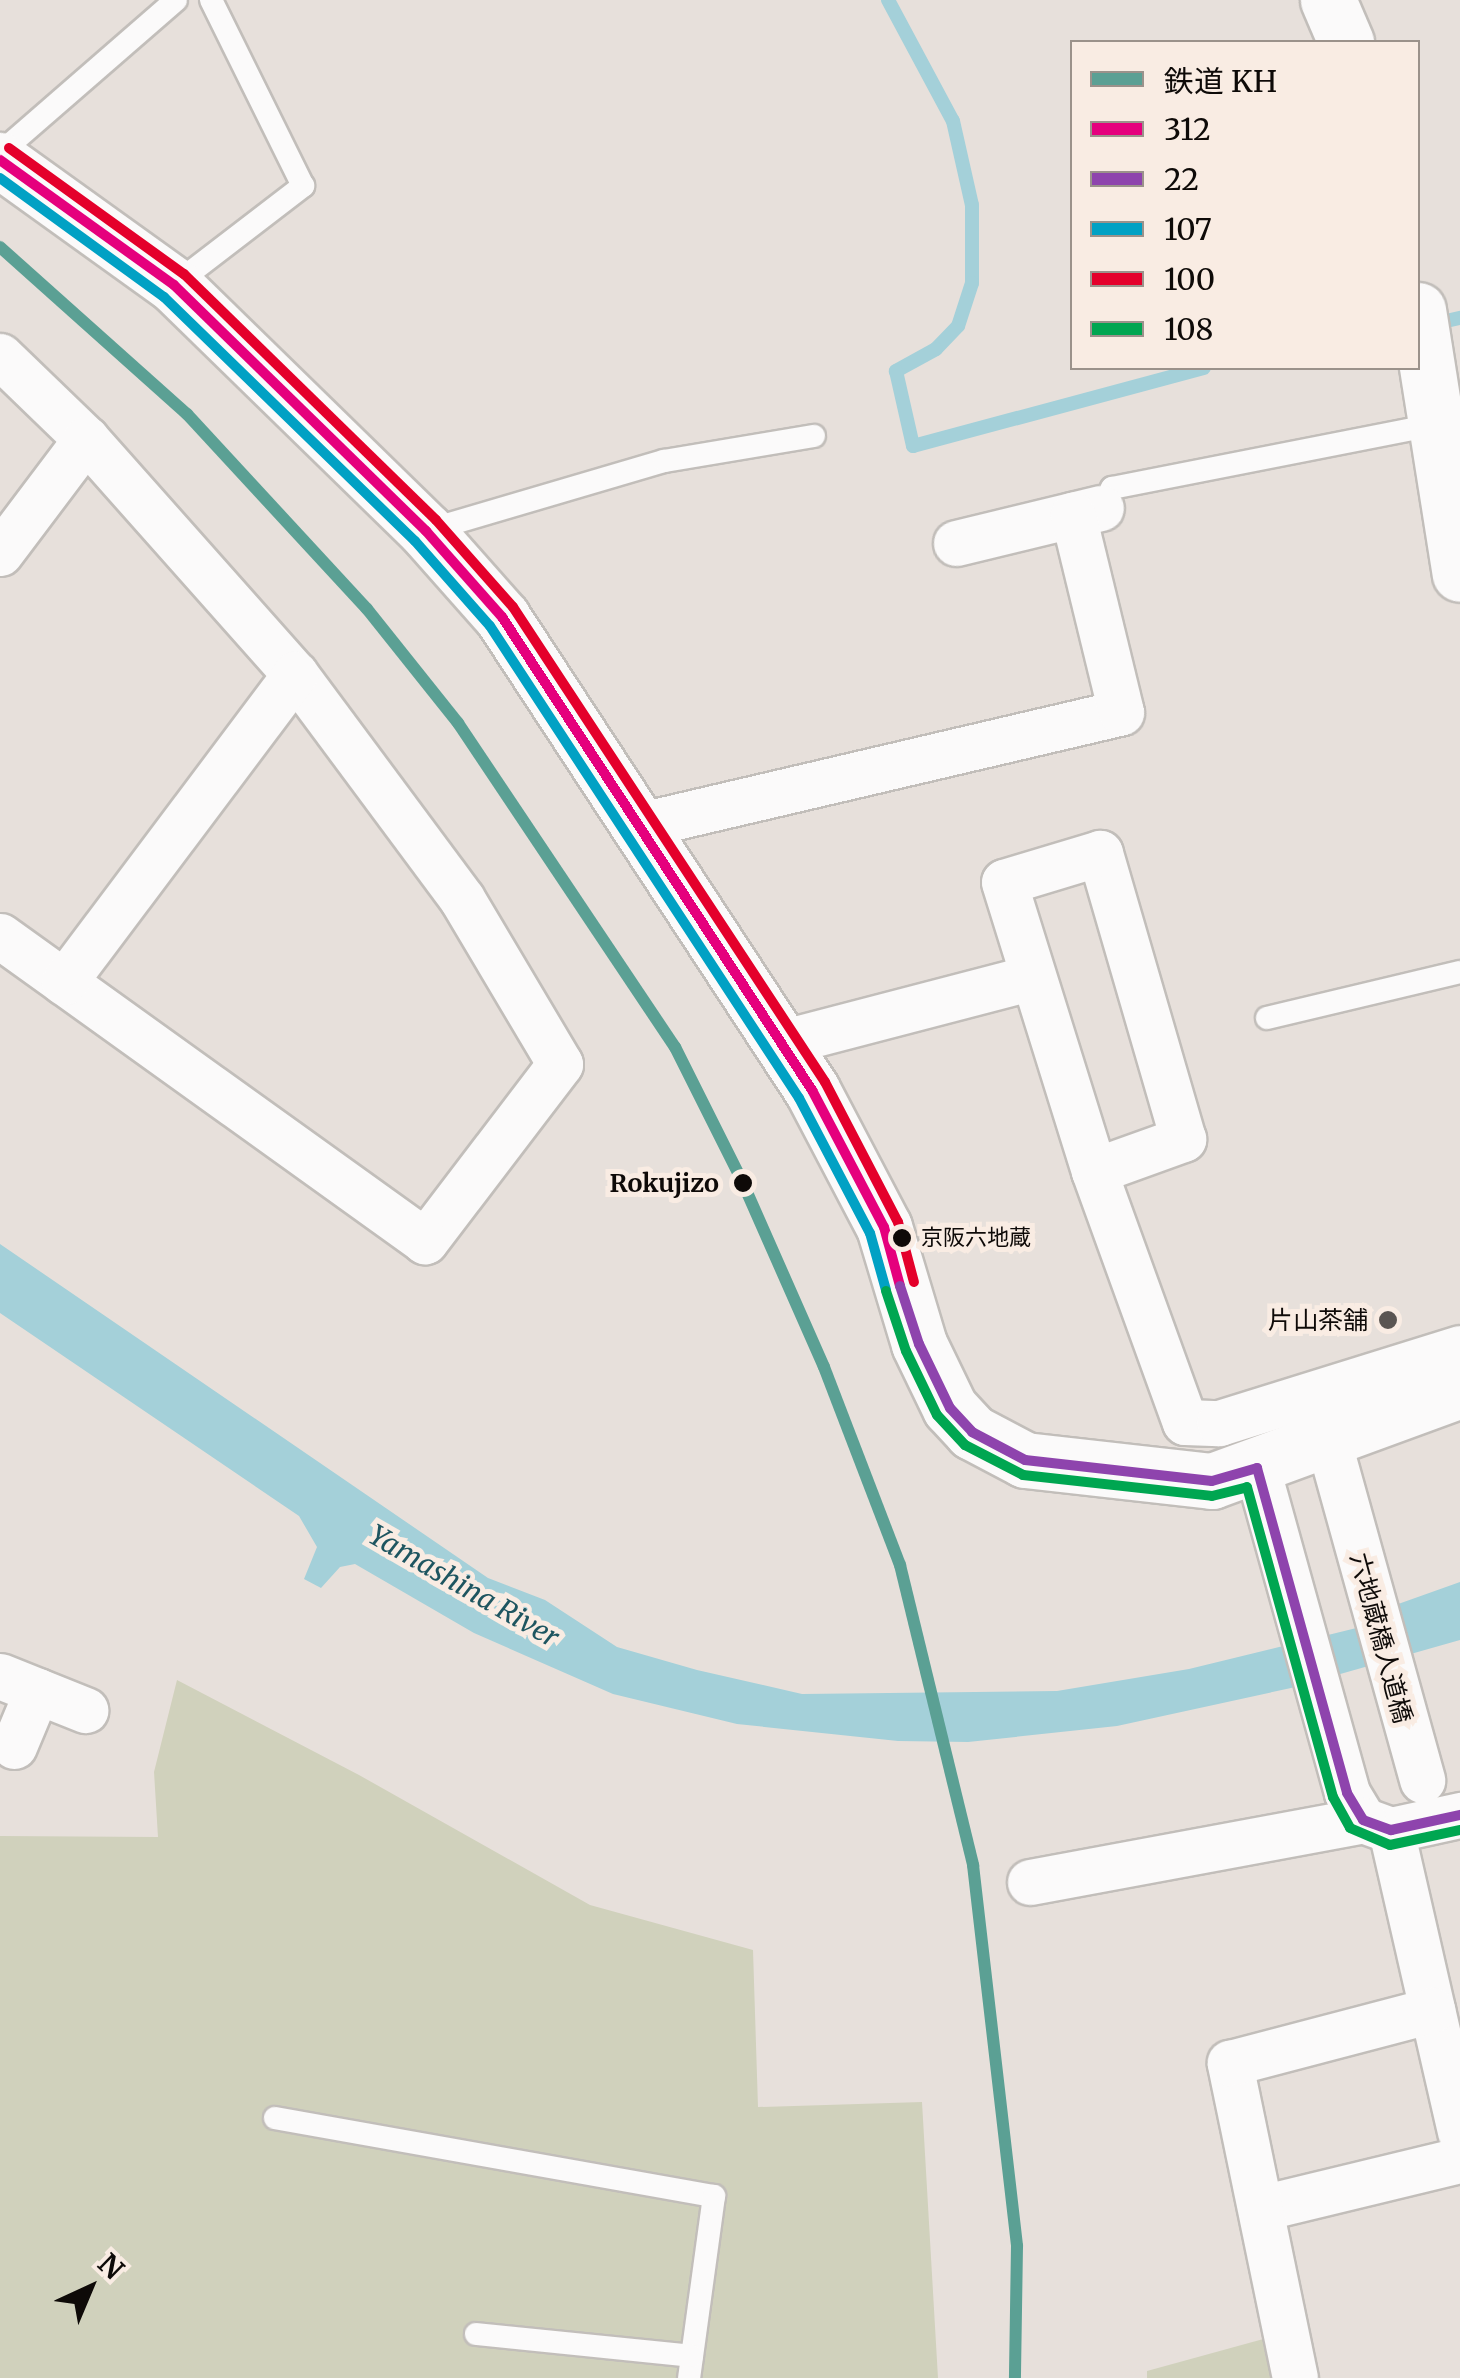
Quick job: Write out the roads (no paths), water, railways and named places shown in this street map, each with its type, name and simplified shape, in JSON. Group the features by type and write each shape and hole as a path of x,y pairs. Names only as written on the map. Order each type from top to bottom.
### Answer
{"street":[{"path":"1328,0 1345,40"},
{"path":"0,157 174,285 426,531 525,648 780,1043 858,1174 884,1227 919,1344 950,1408 972,1432 1025,1460 1264,1489 1328,1440 1460,1390"},
{"path":"1420,326 1447,422 1457,544"},
{"path":"0,356 86,439 296,674 462,899 560,1064 425,1242 0,936"},
{"path":"0,553 86,439"},
{"path":"641,826 1121,712 1088,511 956,543"},
{"path":"64,982 296,674"},
{"path":"1094,1171 1183,1139 1100,854 1004,882 1094,1171 1184,1422 1219,1423 1460,1348"},
{"path":"780,1043 1034,977"},
{"name":"六地蔵橋人道橋","path":"1328,1440 1422,1780"},
{"path":"1264,1489 1432,2010 1460,2132"},
{"path":"14,1746 19,1684 86,1710"},
{"path":"1030,1882 1367,1814 1460,1816"},
{"path":"1295,2378 1230,2063 1432,2010"},
{"path":"1260,2208 1460,2160"}],"lane":[{"path":"0,157 176,0"},
{"path":"174,285 303,186 211,0"},
{"path":"1088,511 1112,488 1447,422"},
{"path":"426,531 664,461 814,436"},
{"path":"1266,1018 1460,972"},
{"path":"275,2118 714,2196 690,2367 476,2334"}],"water":[{"name":"Yamashina River","path":"0,1244 488,1578 545,1600 617,1647 697,1670 802,1694 1057,1691 1189,1669 1389,1620 1387,1608 1460,1582 1460,1640 1291,1688 1117,1726 968,1742 898,1741 737,1724 613,1694 474,1633 355,1564 340,1567 321,1588 304,1579 317,1547 299,1516 0,1313"}],"waterway":[{"path":"888,0 953,121 972,205 972,283 958,326 936,349 896,371 913,446 1197,370"},
{"path":"1433,324 1460,318"}],"rail line":[{"name":"KH","path":"0,247 187,414 367,609 458,723 675,1047 742,1181 824,1367 900,1565 973,1865 1017,2246 1015,2378"}],"place":[{"name":"Rokujizo","path":"743,1183"},
{"name":"京阪六地蔵","path":"902,1238"},
{"name":"片山茶舗","path":"1388,1320"}]}
